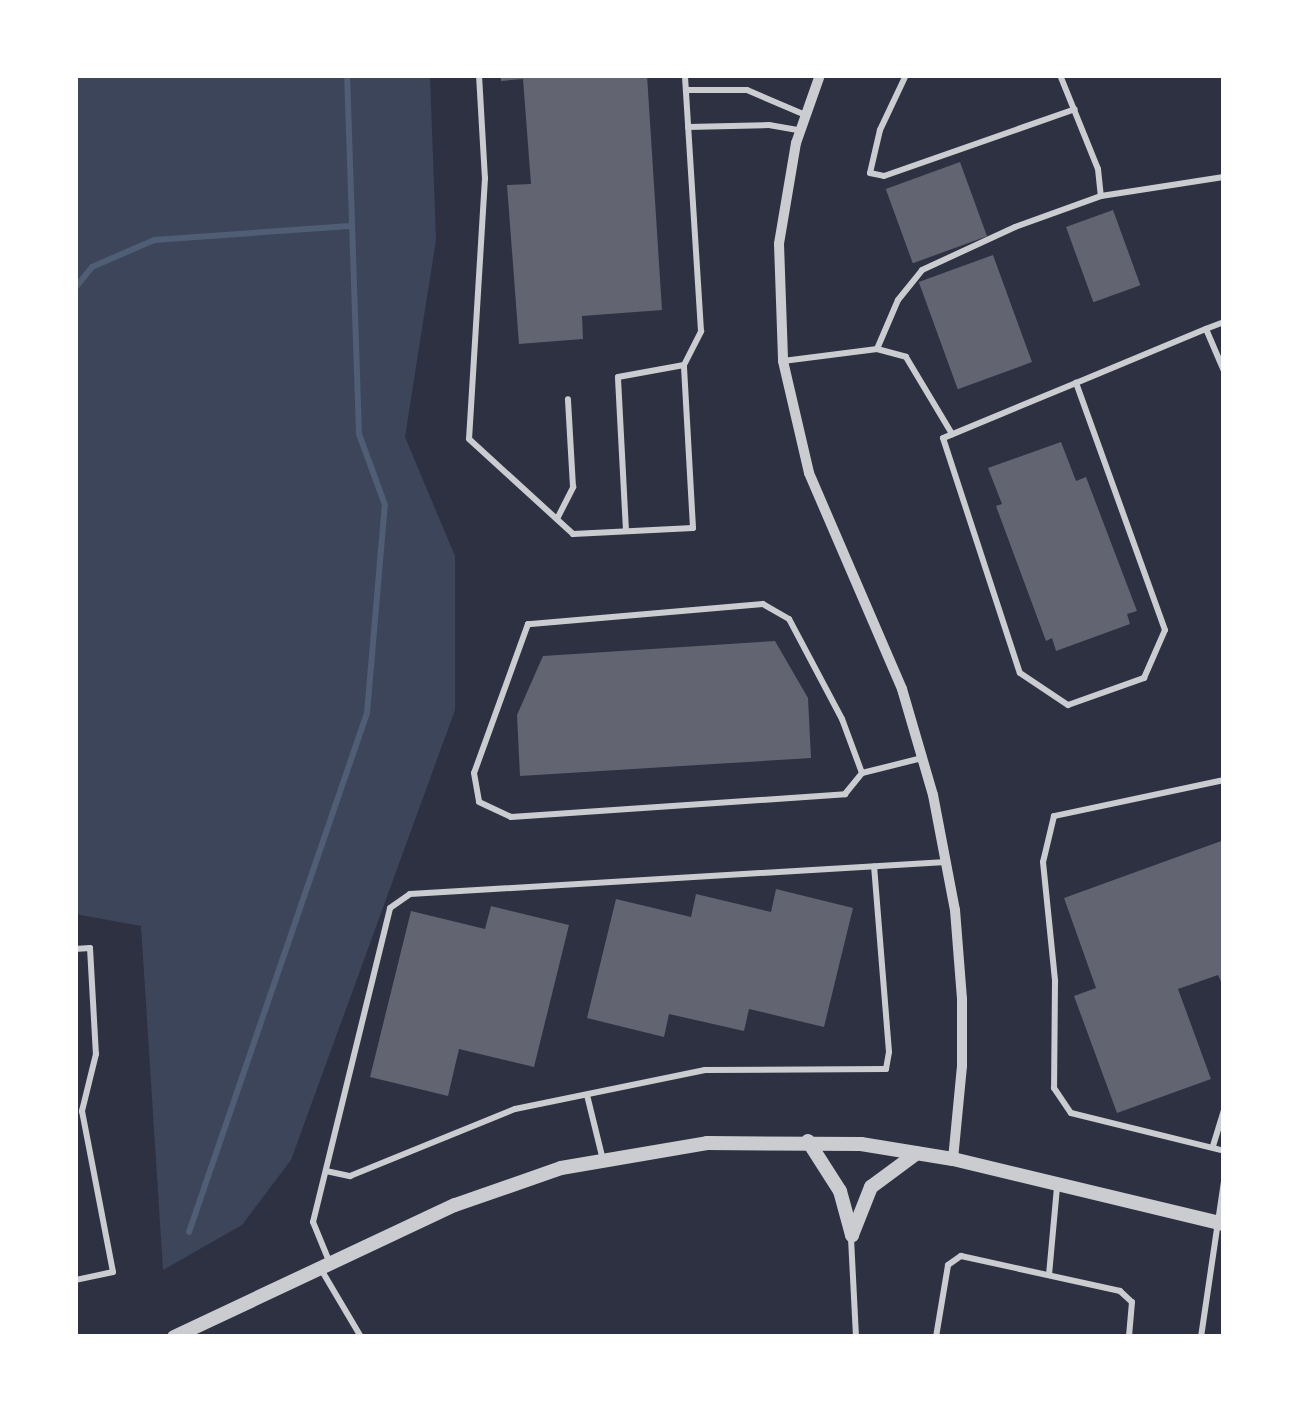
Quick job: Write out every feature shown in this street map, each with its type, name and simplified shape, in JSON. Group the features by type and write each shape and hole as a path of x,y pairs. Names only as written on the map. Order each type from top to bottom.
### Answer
{"street":[{"path":"820,75 800,130 779,244 783,361 809,473 902,689 946,862 962,999 962,1066 953,1159"},
{"path":"808,1141 840,1191 852,1234"},
{"path":"174,1337 455,1205 603,1160 707,1143 808,1141 917,1153 1219,1223"},
{"path":"852,1234 871,1187 917,1153"}],"lane":[{"path":"478,75 485,178 469,439 573,534 693,528 684,365 701,331 685,75"},
{"path":"906,75 880,130 870,173 884,176 1075,109"},
{"path":"1060,75 1098,170 1101,196"},
{"path":"686,90 747,90 806,115"},
{"path":"688,127 769,124 800,130"},
{"path":"877,349 898,300 922,270 1015,227 1101,196 1224,177"},
{"path":"1076,383 1166,631 1144,678 1068,705 1020,673 943,437 1224,322"},
{"path":"1206,329 1224,371"},
{"path":"783,361 877,349 906,357 952,434"},
{"path":"626,531 618,377 684,365"},
{"path":"557,519 573,487 568,399"},
{"path":"862,772 842,719 789,619 763,604 528,624 474,773 479,802 511,817 845,794 862,772 922,758"},
{"path":"1224,780 1054,815 1043,862 1054,981 1054,1088 1071,1114 1224,1151"},
{"path":"361,1337 325,1266 313,1222 390,908 410,894 946,862"},
{"path":"326,1171 350,1176 515,1108 705,1070 886,1069 889,1052 874,867"},
{"path":"75,949 90,948 96,1054 82,1111 113,1272 75,1280"},
{"path":"587,1095 603,1160"},
{"path":"1212,1148 1224,1110"},
{"path":"1201,1337 1224,1181"},
{"path":"1049,1275 1057,1184"},
{"path":"852,1234 856,1337"},
{"path":"936,1337 948,1265 961,1256 1120,1291 1132,1302 1129,1337"}],"shaded area":[{"path":"75,75 430,75 436,240 405,437 455,556 455,710 291,1160 242,1225 163,1270 141,926 75,914"}],"building":[{"path":"501,75 647,75 662,310 582,316 583,339 519,344 507,185 531,184 523,79 501,81"},
{"path":"960,162 987,236 913,263 886,189"},
{"path":"1113,210 1140,285 1093,302 1066,227"},
{"path":"993,255 1032,362 958,389 919,282"},
{"path":"1061,442 1076,481 1086,477 1137,611 1127,614 1130,624 1056,651 1052,638 1046,641 996,506 1002,504 988,468"},
{"path":"775,641 808,698 811,758 520,776 517,715 543,656"},
{"path":"1224,840 1224,988 1218,975 1178,989 1211,1079 1117,1113 1074,996 1096,988 1064,898"},
{"path":"776,889 853,908 824,1027 749,1009 744,1031 669,1014 664,1037 587,1018 616,899 691,917 696,894 771,912"},
{"path":"491,906 569,925 534,1067 459,1049 448,1096 370,1077 411,911 485,929"}],"waterway":[{"path":"189,1232 367,713 385,505 359,434 347,75"},
{"path":"75,288 92,267 154,240 349,226"}]}
